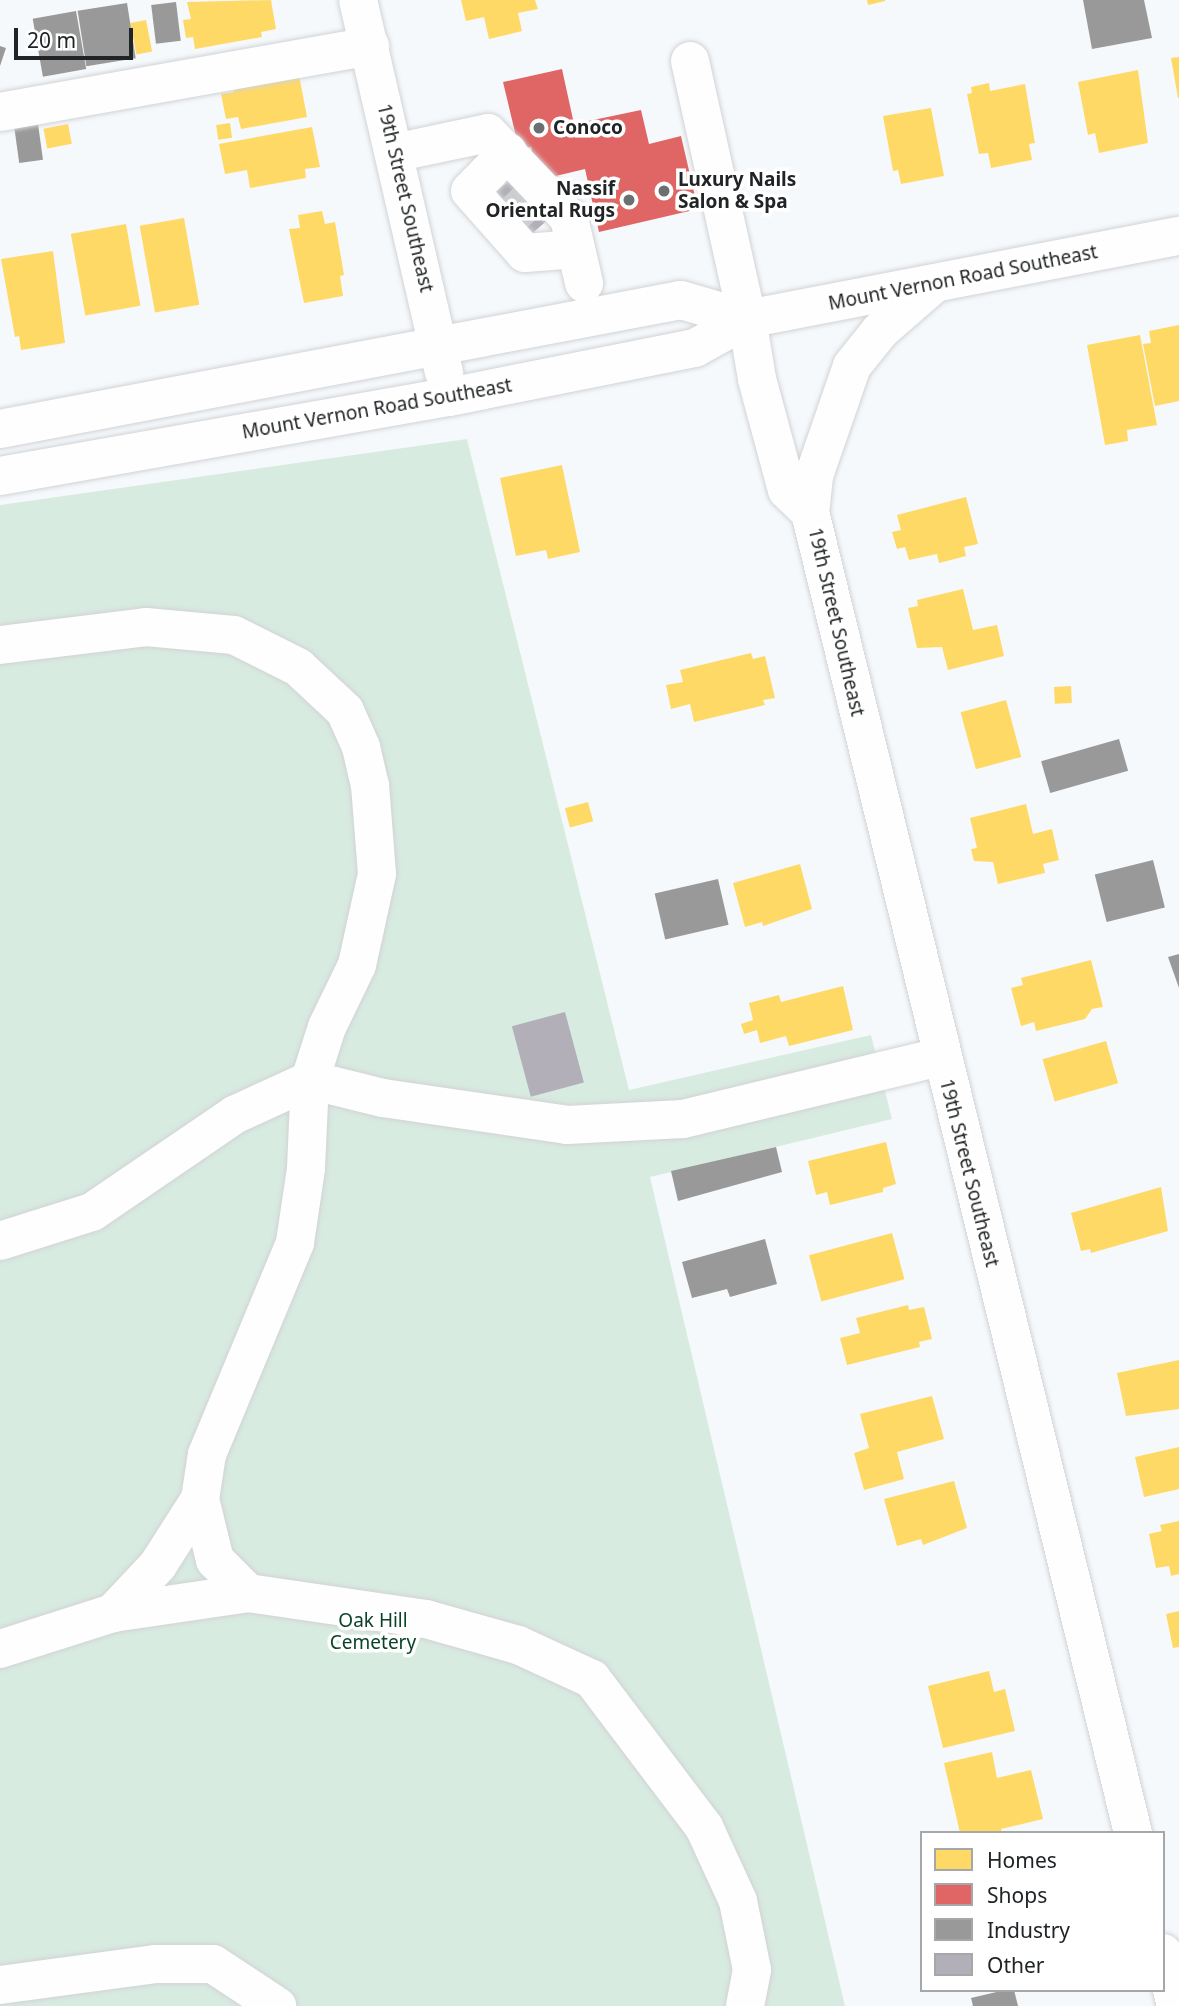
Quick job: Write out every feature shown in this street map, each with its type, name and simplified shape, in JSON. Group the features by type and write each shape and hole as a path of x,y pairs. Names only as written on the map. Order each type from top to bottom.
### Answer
{"main road":[{"name":"19th Street Southeast","path":"358,0 449,397"},
{"path":"0,112 370,46"},
{"name":"19th Street Southeast","path":"690,61 747,319 757,379 787,490 810,512"},
{"path":"394,153 488,133 508,152 540,192 569,218 580,266 525,253 503,223 470,191 508,152"},
{"name":"Mount Vernon Road Southeast","path":"0,476 449,397 695,348 747,319 1179,236"},
{"name":"19th Street Southeast","path":"934,284 880,331 852,366 814,476 810,512 940,1057 1133,1831"},
{"name":"Mount Vernon Road Southeast","path":"0,429 439,349 681,300 747,319"},
{"path":"0,645 146,627 234,635 298,667 345,711 361,747 370,785 377,874 357,965 327,1027 310,1080 306,1169 295,1243 207,1454 200,1499 215,1560 248,1593"},
{"path":"0,1241 92,1212 234,1115 310,1080 383,1098 567,1125 683,1119 940,1057"},
{"path":"113,1613 158,1565 200,1499"},
{"path":"0,1649 113,1613 248,1593 426,1619 518,1644 592,1679 704,1827 738,1901 752,1970 745,2006"},
{"path":"1165,1961 1176,2006"},
{"path":"0,1985 155,1964 213,1964 277,2006"}],"green space":[{"name":"Oak Hill Cemetery","path":"467,439 629,1090 871,1035 892,1119 650,1177 845,2006 0,2006 0,505"}],"building: Homes":[{"path":"271,0 276,29 261,32 262,37 195,49 193,37 186,38 183,20 191,19 187,2"},
{"path":"461,0 535,0 538,9 518,13 522,31 489,39 484,17 466,21"},
{"path":"867,0 885,0 885,1 868,5"},
{"path":"146,20 152,51 136,54 130,23"},
{"path":"1179,57 1179,98 1178,98 1171,58"},
{"path":"1138,70 1148,143 1099,153 1095,133 1088,135 1078,82"},
{"path":"299,75 307,117 241,129 238,117 226,119 221,94 234,92 232,82"},
{"path":"989,83 990,91 1025,84 1035,143 1029,144 1032,160 991,168 988,153 979,154 967,94 972,93 971,87"},
{"path":"931,108 944,176 901,184 898,170 893,171 883,116"},
{"path":"230,123 232,138 218,140 216,125"},
{"path":"68,124 72,144 47,148 43,129"},
{"path":"312,127 320,167 305,169 306,178 250,188 247,170 225,174 219,144"},
{"path":"322,211 325,224 335,222 344,275 340,276 343,296 304,303 289,229 300,228 298,215"},
{"path":"184,218 199,305 155,312 140,226"},
{"path":"126,224 140,306 85,315 71,234"},
{"path":"53,251 65,343 21,350 19,336 15,337 1,259"},
{"path":"1179,325 1179,401 1155,406 1143,344 1151,343 1149,331"},
{"path":"1140,335 1157,425 1127,430 1128,441 1105,445 1087,345"},
{"path":"562,465 580,552 548,559 546,550 516,556 500,478"},
{"path":"966,497 978,544 964,547 966,556 939,563 937,554 909,560 905,547 897,549 892,532 901,530 897,515"},
{"path":"963,589 973,630 997,625 1004,656 948,670 942,647 917,648 908,608 918,606 917,600"},
{"path":"751,653 753,659 765,656 775,698 763,700 765,705 694,722 690,704 671,709 666,685 683,682 680,670"},
{"path":"1071,686 1072,703 1055,704 1054,687"},
{"path":"1006,700 1021,757 976,769 961,712"},
{"path":"588,802 593,821 570,828 565,808"},
{"path":"1026,804 1033,834 1052,829 1059,860 1043,864 1045,873 998,884 993,862 974,861 971,849 977,848 970,818"},
{"path":"800,864 812,909 763,926 762,922 745,927 733,883"},
{"path":"1091,960 1103,1007 1092,1009 1085,1019 1036,1031 1034,1022 1021,1026 1011,988 1023,985 1021,978"},
{"path":"843,986 853,1030 789,1046 786,1036 760,1043 757,1030 744,1034 741,1024 753,1020 749,1003 779,995 781,1002"},
{"path":"1106,1041 1118,1083 1055,1101 1043,1059"},
{"path":"886,1142 896,1184 883,1188 883,1192 830,1205 827,1192 816,1195 808,1161"},
{"path":"1161,1187 1168,1231 1091,1253 1090,1249 1081,1251 1071,1213"},
{"path":"892,1233 904,1279 821,1302 809,1255"},
{"path":"908,1305 909,1310 924,1307 932,1339 919,1342 920,1347 847,1365 840,1338 860,1333 856,1318"},
{"path":"1179,1360 1179,1409 1126,1416 1117,1373"},
{"path":"932,1396 944,1439 897,1452 904,1479 864,1490 854,1453 869,1448 860,1414"},
{"path":"1179,1447 1179,1489 1144,1497 1135,1457"},
{"path":"954,1481 967,1528 923,1545 921,1539 897,1546 884,1499"},
{"path":"1179,1521 1179,1574 1171,1576 1169,1566 1156,1568 1149,1534 1162,1531 1160,1525"},
{"path":"1179,1611 1179,1647 1173,1648 1166,1614"},
{"path":"989,1671 994,1692 1005,1689 1015,1731 943,1748 928,1686"},
{"path":"992,1752 997,1778 1031,1770 1043,1819 1002,1831 960,1831 944,1763"}],"building: Shops":[{"path":"562,69 574,124 641,110 649,144 681,136 698,209 599,232 585,169 539,180 531,147 519,149 503,82"}],"building: Industry":[{"path":"1083,0 1144,0 1152,38 1092,49"},
{"path":"176,2 181,41 156,44 151,5"},
{"path":"127,3 136,58 86,66 78,11"},
{"path":"76,11 86,69 43,77 33,19"},
{"path":"0,46 6,48 0,66"},
{"path":"38,124 43,160 19,163 14,127"},
{"path":"1119,739 1128,771 1050,793 1041,761"},
{"path":"1153,860 1165,908 1107,922 1095,875"},
{"path":"718,879 729,925 665,939 655,894"},
{"path":"1179,954 1179,988 1168,957"},
{"path":"776,1147 782,1172 678,1201 671,1171"},
{"path":"765,1239 777,1284 730,1297 727,1289 692,1298 682,1262"},
{"path":"996,1992 1014,1992 1018,2006 973,2006 971,1998"}],"building: Other":[{"path":"519,172 555,214 523,242 487,200"},
{"path":"565,1012 584,1083 531,1097 512,1026"}],"tunnel":[{"path":"506,221 537,193"}],"place":[{"name":"Conoco","path":"539,128"},
{"name":"Luxury Nails Salon & Spa","path":"664,191"},
{"name":"Nassif Oriental Rugs","path":"629,200"}]}
